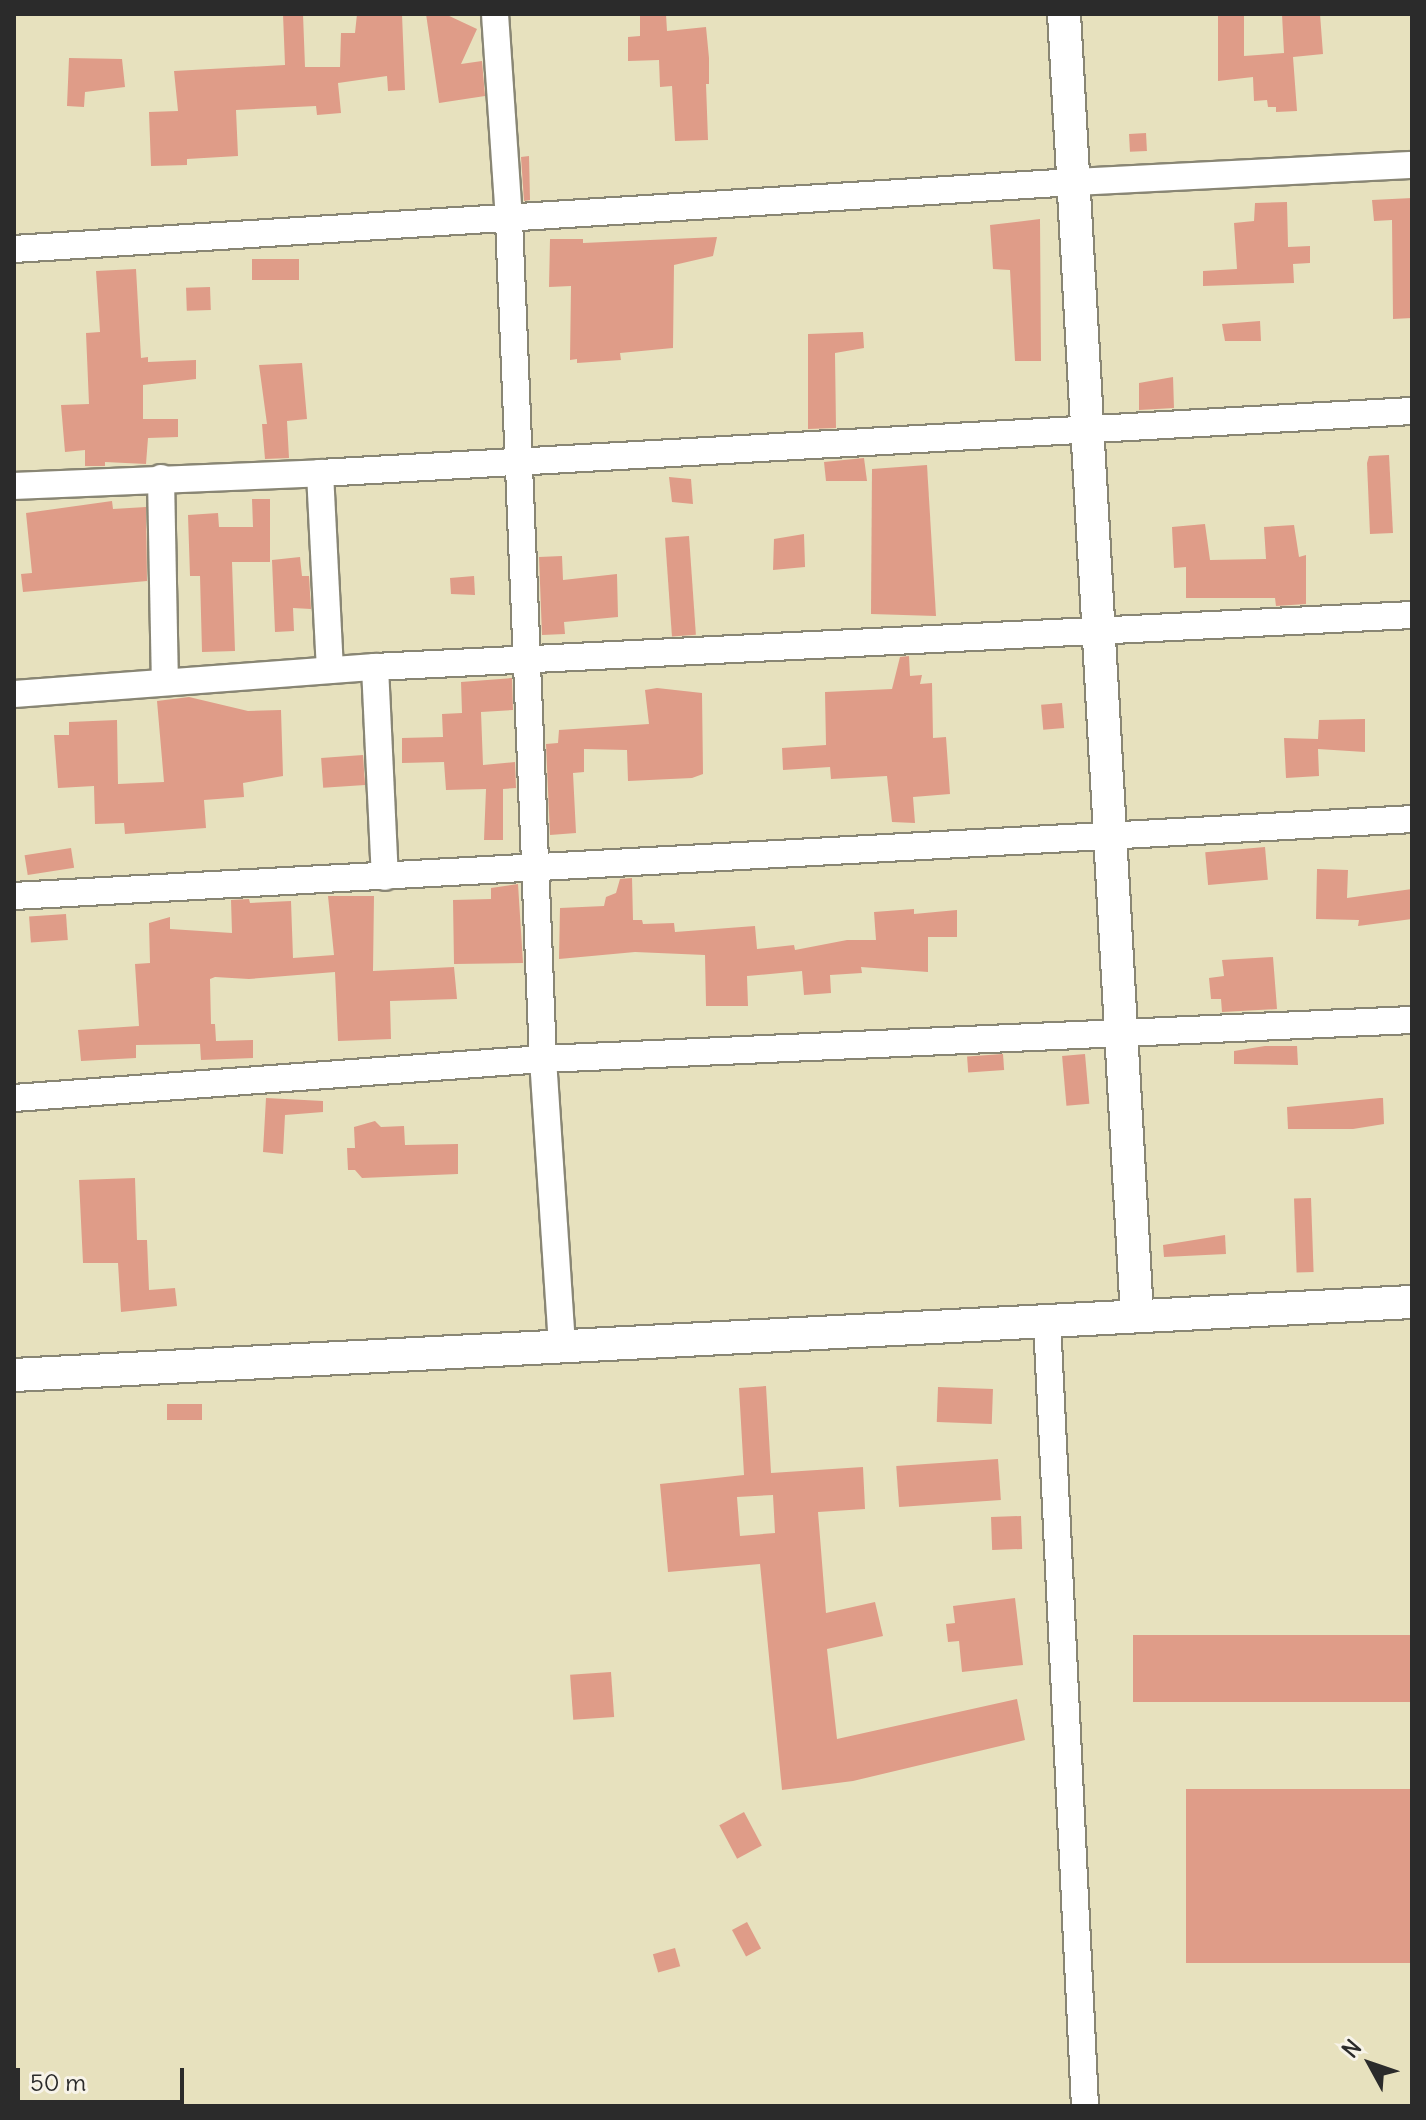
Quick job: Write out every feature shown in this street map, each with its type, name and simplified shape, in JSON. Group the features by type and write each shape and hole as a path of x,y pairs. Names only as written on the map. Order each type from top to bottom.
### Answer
{"street":[{"path":"495,14 509,220 524,661 543,1059 562,1346"},
{"path":"1064,14 1137,1316"},
{"path":"14,249 1073,182 1412,165"},
{"path":"14,486 320,473 1412,411"},
{"path":"320,473 330,670"},
{"path":"161,478 165,682"},
{"path":"14,694 375,667 1099,628 1412,615"},
{"path":"375,667 385,877"},
{"path":"14,896 1412,819"},
{"path":"14,1098 543,1059 1412,1020"},
{"path":"14,1364 14,1374 1412,1302"},
{"path":"1047,1321 1085,2106"}],"building":[{"path":"283,14 303,14 305,67 340,67 341,33 355,33 357,14 402,14 405,90 388,91 387,76 338,83 341,113 317,115 316,106 236,110 238,156 187,159 187,165 151,166 149,112 178,111 174,71 285,65"},
{"path":"426,14 445,14 477,29 461,64 482,61 485,96 439,103"},
{"path":"640,14 666,14 667,31 706,27 709,58 709,84 706,84 708,140 675,141 672,86 660,87 659,60 628,61 628,37 640,36"},
{"path":"1218,14 1244,14 1244,56 1284,53 1282,14 1320,14 1323,54 1293,57 1297,111 1276,112 1276,107 1268,107 1267,100 1254,101 1253,77 1218,81"},
{"path":"69,58 122,59 125,87 85,92 84,107 67,106"},
{"path":"1146,133 1147,151 1130,152 1129,134"},
{"path":"529,156 530,200 524,201 521,157"},
{"path":"1412,198 1412,318 1393,319 1392,220 1374,221 1372,200"},
{"path":"1287,202 1288,247 1310,246 1310,263 1293,264 1294,283 1203,286 1203,271 1237,269 1234,223 1254,221 1255,203"},
{"path":"1040,219 1041,361 1015,361 1010,270 993,269 990,225"},
{"path":"717,237 713,256 674,265 673,348 620,353 621,360 577,363 577,359 570,360 571,286 549,287 550,239 583,239 583,243"},
{"path":"252,259 299,259 299,280 252,280"},
{"path":"136,269 141,358 148,357 148,362 196,360 196,379 143,385 143,419 178,419 178,437 148,438 146,464 105,462 105,466 85,466 85,450 65,452 61,405 89,404 86,333 100,332 96,271"},
{"path":"210,287 211,310 187,311 186,288"},
{"path":"1260,321 1261,341 1225,341 1222,324"},
{"path":"863,332 864,348 835,353 836,428 808,429 808,334"},
{"path":"302,363 307,419 287,421 289,458 265,459 262,424 267,424 259,365"},
{"path":"1173,377 1174,408 1139,410 1139,383"},
{"path":"1389,455 1393,533 1370,534 1367,463 1369,456"},
{"path":"864,458 867,481 826,481 824,462"},
{"path":"927,465 936,616 871,614 872,469"},
{"path":"669,477 691,479 693,504 672,502"},
{"path":"252,499 270,499 270,562 232,562 235,651 202,652 200,576 190,576 188,515 218,513 219,527 253,527"},
{"path":"112,501 113,509 146,507 147,581 23,592 21,574 32,573 26,513"},
{"path":"1205,524 1210,560 1266,559 1264,527 1294,525 1299,557 1306,555 1306,604 1276,606 1275,598 1186,598 1186,567 1174,568 1172,527"},
{"path":"804,534 805,567 773,570 774,539"},
{"path":"689,536 696,635 672,636 665,538"},
{"path":"562,556 563,580 617,574 618,617 564,622 565,634 542,635 539,557"},
{"path":"300,557 302,576 309,576 311,609 293,608 294,631 275,632 272,560"},
{"path":"474,576 475,595 451,594 450,578"},
{"path":"909,656 910,676 922,675 920,684 932,683 933,738 946,737 950,794 913,797 915,823 892,822 887,776 831,779 830,767 783,770 782,748 826,745 825,692 892,689 900,657"},
{"path":"512,678 513,710 481,712 483,765 515,762 516,788 503,789 503,840 484,840 486,789 446,790 444,762 402,763 402,738 443,737 442,714 462,713 461,682"},
{"path":"657,688 702,693 703,774 692,778 628,781 627,750 584,749 584,772 573,773 576,833 550,835 546,744 558,743 559,730 649,724 645,690"},
{"path":"189,697 248,711 281,710 283,776 243,783 244,797 204,800 206,828 125,834 124,823 95,824 94,786 58,788 54,735 69,735 69,722 117,720 118,784 164,782 157,701"},
{"path":"1062,703 1064,728 1043,730 1041,705"},
{"path":"1365,719 1365,752 1318,749 1319,776 1286,778 1284,738 1318,739 1319,720"},
{"path":"363,755 365,785 323,788 321,758"},
{"path":"1265,847 1268,880 1208,885 1205,852"},
{"path":"71,848 74,868 28,875 25,855"},
{"path":"1317,869 1348,870 1347,898 1412,889 1412,919 1358,926 1359,920 1316,919"},
{"path":"632,878 633,920 642,920 643,924 674,923 675,932 755,926 757,949 794,945 795,950 847,940 876,940 874,912 914,909 914,914 957,910 957,937 928,937 928,972 861,967 862,973 830,975 831,993 804,995 802,971 747,976 748,1006 706,1006 705,955 635,952 559,959 560,908 604,906 606,897 616,893 620,879"},
{"path":"518,884 523,963 454,964 453,900 491,899 491,888"},
{"path":"328,896 374,896 373,971 454,967 457,999 390,1001 391,1039 338,1041 335,972 249,979 215,977 210,979 211,1024 215,1024 216,1041 253,1040 253,1058 201,1060 200,1044 136,1045 136,1058 81,1061 78,1030 139,1026 135,964 150,963 149,923 170,917 170,929 232,933 231,900 249,899 250,903 291,901 293,958 334,955"},
{"path":"66,914 68,940 31,943 29,917"},
{"path":"1273,957 1277,1009 1222,1012 1221,999 1211,999 1209,978 1224,976 1222,960"},
{"path":"1265,1046 1297,1046 1298,1065 1234,1064 1234,1051"},
{"path":"1003,1054 1004,1070 968,1072 967,1057"},
{"path":"1085,1054 1089,1104 1066,1106 1062,1056"},
{"path":"266,1098 323,1101 323,1112 285,1115 283,1154 263,1152"},
{"path":"1383,1098 1384,1124 1353,1129 1288,1129 1287,1107"},
{"path":"375,1121 381,1127 404,1126 405,1145 458,1144 458,1174 362,1178 355,1170 348,1170 347,1148 355,1148 354,1127"},
{"path":"135,1178 137,1240 147,1240 149,1290 175,1288 177,1306 121,1312 118,1263 83,1263 79,1180"},
{"path":"1311,1198 1314,1272 1297,1273 1294,1199"},
{"path":"1225,1235 1226,1254 1164,1257 1163,1245"},
{"path":"766,1386 771,1473 863,1467 865,1509 818,1512 826,1613 875,1602 883,1636 827,1649 837,1739 1017,1699 1025,1740 853,1781 782,1790 760,1564 668,1572 660,1484 744,1475 739,1388","holes":["773,1495 775,1533 740,1536 737,1497"]},
{"path":"938,1387 993,1389 992,1424 937,1422"},
{"path":"167,1404 202,1404 202,1420 167,1420"},
{"path":"998,1459 1001,1500 899,1507 896,1466"},
{"path":"1021,1516 1022,1549 992,1550 991,1517"},
{"path":"1015,1598 1023,1665 962,1672 959,1641 948,1642 946,1624 955,1623 953,1606"},
{"path":"1133,1635 1412,1635 1412,1702 1133,1702"},
{"path":"611,1672 614,1717 573,1720 570,1675"},
{"path":"1186,1789 1412,1789 1412,1963 1186,1963"},
{"path":"744,1812 762,1846 737,1859 719,1825"},
{"path":"747,1922 761,1948 746,1956 732,1930"},
{"path":"675,1948 680,1966 658,1973 653,1954"}]}
